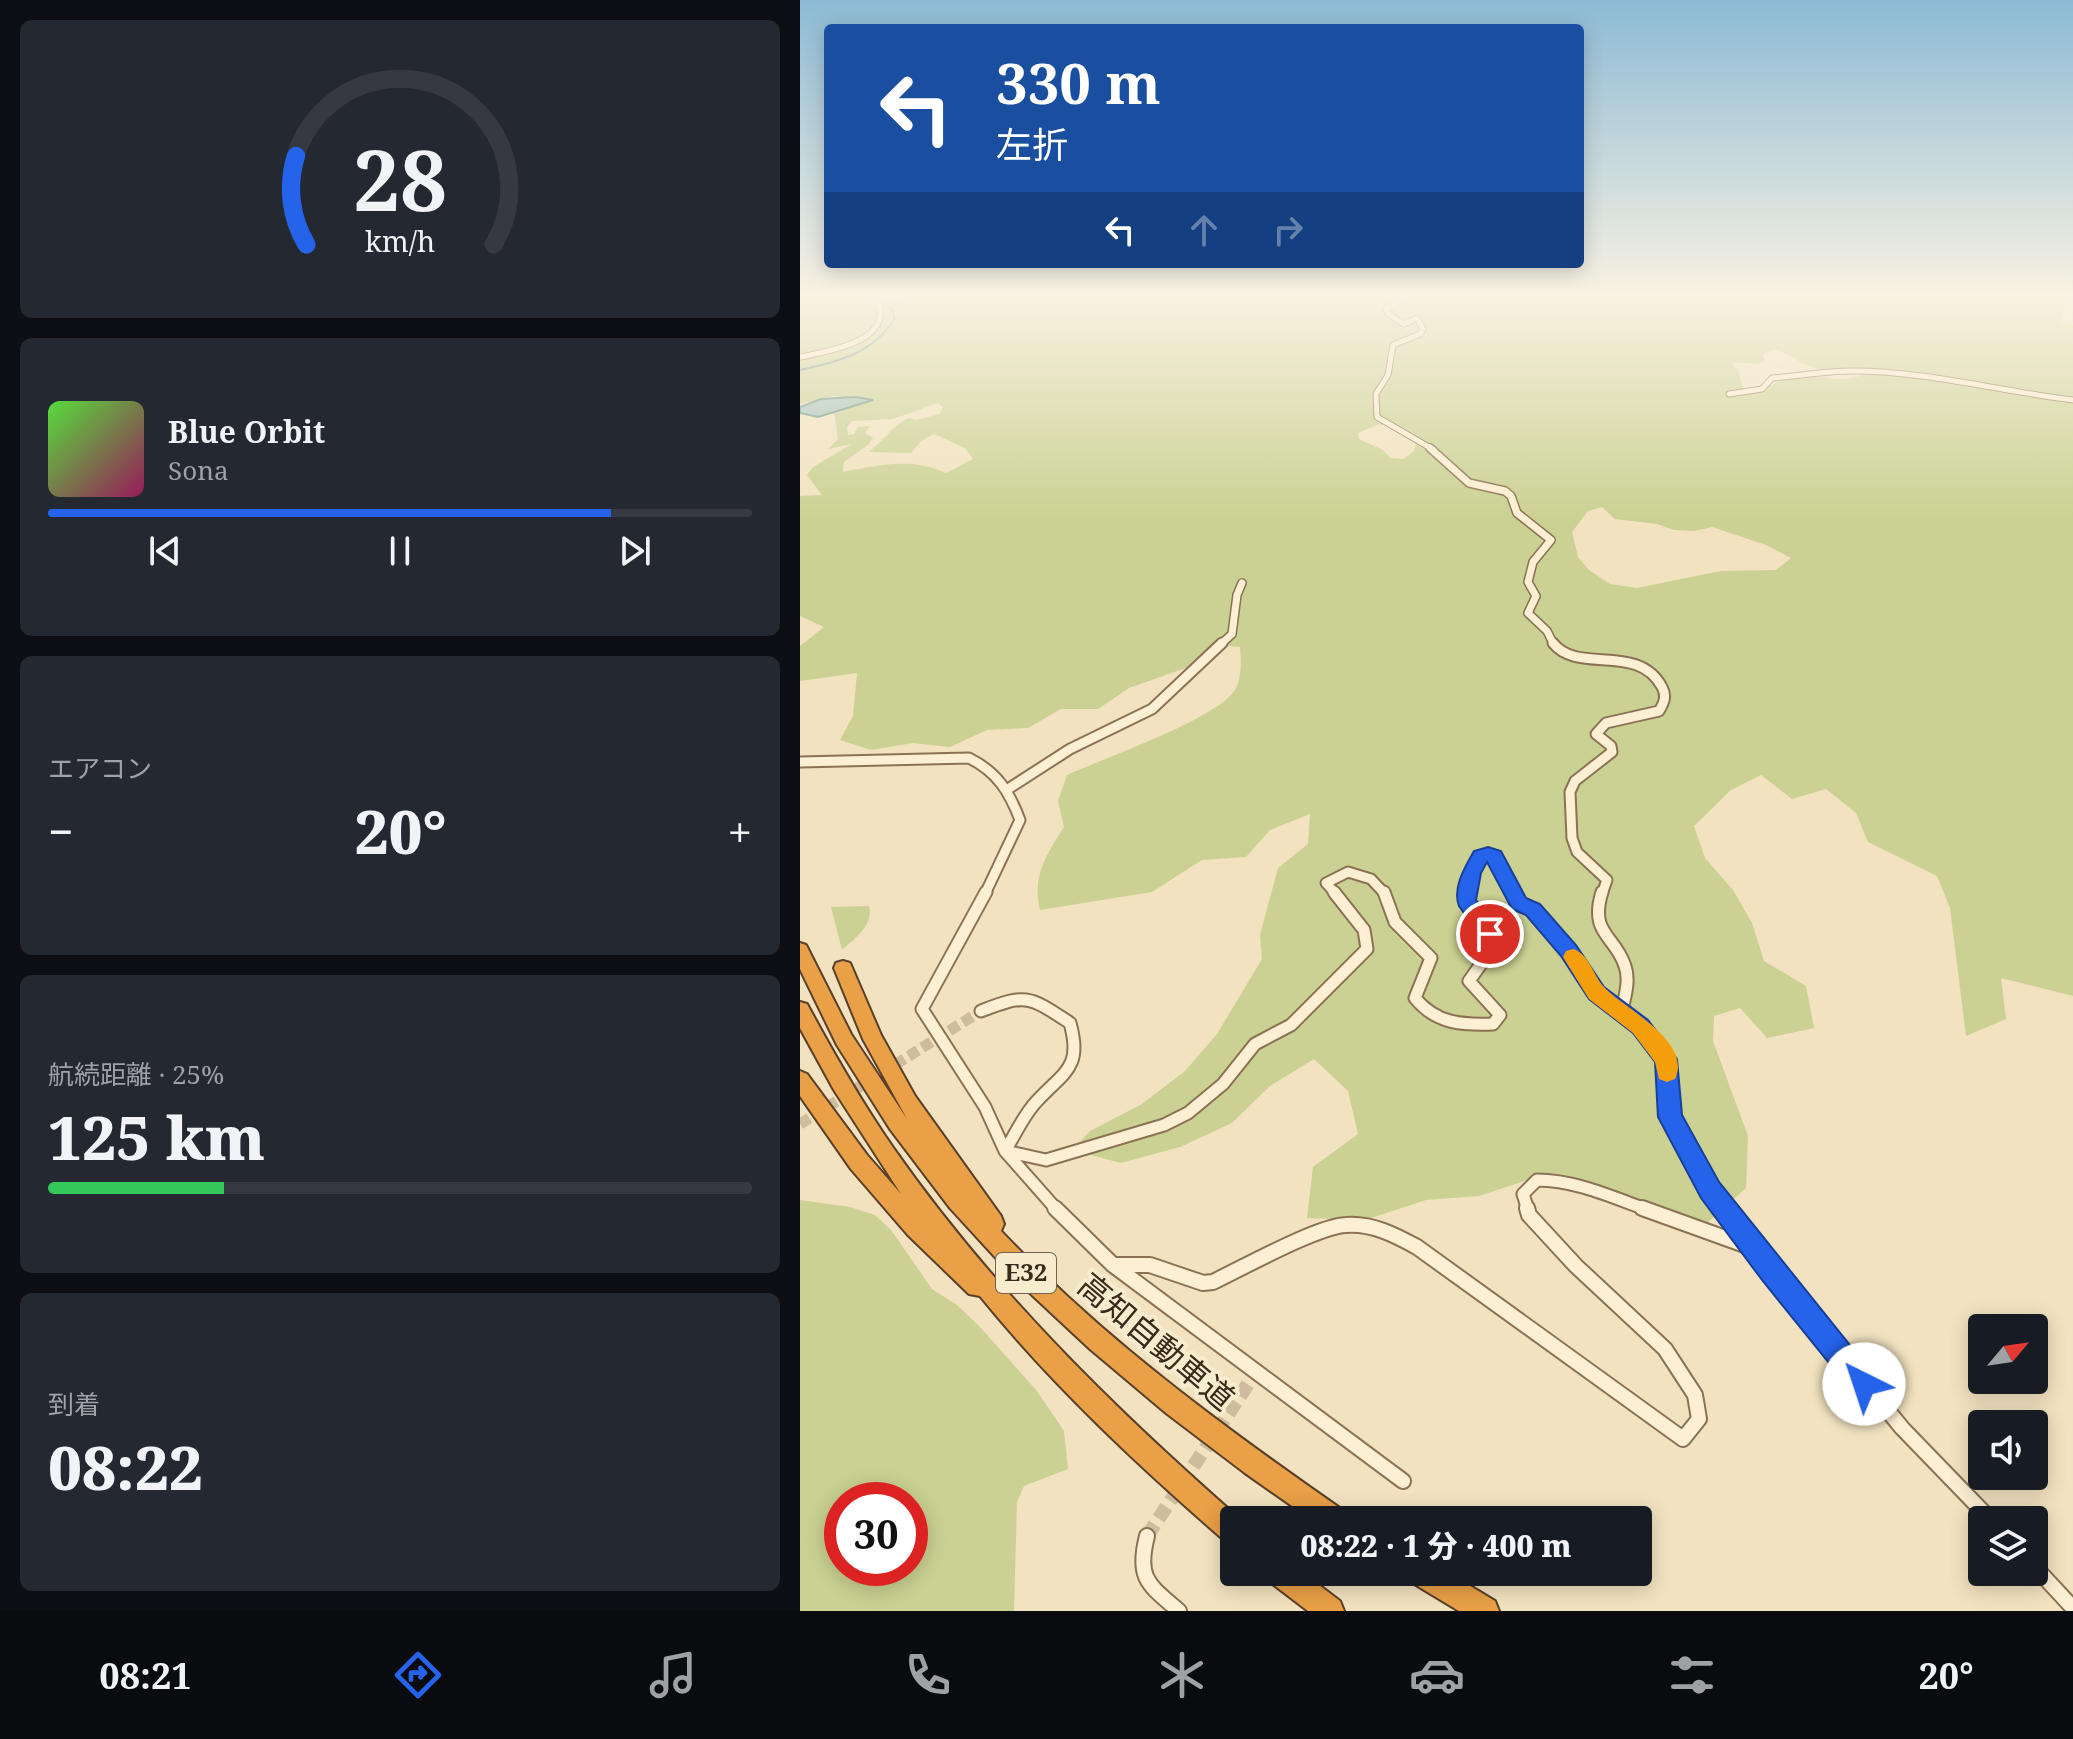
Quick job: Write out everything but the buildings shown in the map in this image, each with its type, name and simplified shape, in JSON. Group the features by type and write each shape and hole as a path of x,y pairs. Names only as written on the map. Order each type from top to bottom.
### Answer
{"highway":[{"name":"高知自動車道","path":"800,950 844,1039 890,1110 954,1196 1036,1284 1123,1365 1226,1446 1314,1506"},
{"path":"843,968 871,1038 903,1100 1036,1284"},
{"name":"E32","path":"800,1010 821,1052 865,1123 929,1212 1022,1328 1102,1411 1220,1519"},
{"path":"800,1080 859,1162 916,1227 1022,1328"},
{"path":"1298,1586 1330,1611"},
{"path":"1444,1586 1485,1611"}],"street":[{"path":"1389,370 1378,384 1377,417 1433,449 1469,483 1505,491 1511,496 1517,513 1551,540 1533,562 1528,582 1536,596 1528,613 1530,618 1549,633 1552,643 1571,654 1638,665 1658,679 1665,693 1664,704 1659,711 1606,723 1601,727 1596,734 1611,746 1612,752 1575,781 1570,792 1572,838 1577,852 1607,880 1598,901 1597,915 1602,933 1625,962 1627,972 1622,1010"},
{"path":"1729,394 1762,389 1772,378 1838,370"},
{"path":"1842,370 1973,382 2022,394 2073,400"},
{"path":"1008,789 1070,749 1163,701 1232,634 1236,623 1235,601 1242,583"},
{"path":"800,762 969,758 989,767 1008,789 1020,820 981,903 922,1009 985,1107 1005,1151 1034,1187 1113,1265 1255,1376 1403,1481"},
{"path":"1005,1151 1046,1160 1164,1125 1210,1097 1255,1044 1291,1025 1367,949 1364,930 1348,906 1326,883 1343,870 1372,880 1384,892 1399,927 1431,958 1415,998 1422,1011 1456,1025 1493,1024 1500,1015 1469,981 1486,958 1492,944 1490,934 1466,901 1471,873 1481,856 1494,856 1519,904 1533,910 1569,951 1596,993 1622,1010 1666,1059 1670,1117 1679,1138 1710,1190 1753,1248 1902,1428 1977,1506"},
{"path":"981,1011 1016,997 1043,1005 1070,1023 1076,1044 1070,1070 1034,1104 1005,1151"},
{"path":"1113,1265 1150,1265 1203,1283 1213,1282 1334,1226 1353,1222 1383,1229 1417,1247 1683,1439 1699,1419 1695,1395 1665,1349 1576,1266 1529,1215 1523,1194 1537,1180 1554,1180 1596,1191 1753,1248"},
{"path":"1147,1536 1139,1564 1143,1578 1179,1611"},
{"path":"2048,1581 2073,1608"}],"green space":[{"path":"800,370 1737,370 1744,391 1758,390 1798,377 1847,379 1866,374 1826,370 2073,370 2073,996 2001,978 2006,1019 1966,1036 1950,908 1937,876 1868,842 1856,813 1826,789 1792,799 1761,775 1731,790 1694,826 1705,858 1733,890 1752,923 1764,961 1806,986 1814,1028 1767,1038 1740,1008 1714,1016 1713,1041 1748,1136 1746,1188 1707,1223 1592,1188 1534,1178 1479,1196 1426,1200 1365,1220 1307,1218 1313,1167 1358,1134 1348,1091 1314,1059 1270,1086 1232,1123 1180,1147 1121,1163 1072,1150 1090,1131 1142,1104 1185,1071 1217,1034 1262,959 1260,935 1278,868 1308,844 1310,814 1270,830 1246,857 1202,860 1152,892 1040,910 1039,876 1064,827 1058,801 1067,775 1183,725 1224,701 1235,690 1239,680 1240,647 1219,645 1197,664 1129,688 1098,709 1061,709 1028,728 987,730 950,747 913,743 871,750 840,740 853,716 857,673 800,681 800,646 824,627 800,616 800,496 822,495 807,475 813,467 852,444 828,449 838,439 834,410 872,400 833,396 800,404","holes":["938,403 943,407 940,414 903,421 868,452 911,453 921,441 934,434 965,448 973,459 946,473 908,464 843,472 844,462 873,438 865,433 870,426 858,427 854,434 848,435 847,427 852,421 893,419","1379,424 1394,428 1416,444 1414,451 1404,459 1390,458 1383,450 1359,439 1358,433","1602,507 1615,519 1657,524 1674,530 1694,531 1712,527 1766,545 1791,558 1776,570 1721,571 1637,588 1610,584 1589,570 1578,557 1572,532 1588,511"]},
{"path":"869,906 866,925 842,950 831,907"},
{"path":"800,1200 850,1207 875,1215 891,1230 932,1289 957,1305 980,1327 1037,1391 1064,1431 1068,1469 1024,1486 1017,1502 1014,1611 800,1611"}],"water":[{"path":"855,397 873,400 818,417 800,413 800,407 821,399"}],"tunnel":[{"path":"800,1124 981,1011"},
{"path":"1147,1536 1252,1378"}],"slow traffic":[{"path":"1573,957 1596,993 1622,1010 1640,1027 1666,1059 1667,1072"}],"route":[{"path":"1490,934 1466,901 1471,873 1481,856 1488,854 1494,856 1509,890 1519,904 1533,910 1569,951 1596,993 1622,1010 1666,1059 1670,1117 1710,1190 1826,1341 1864,1384"}]}
